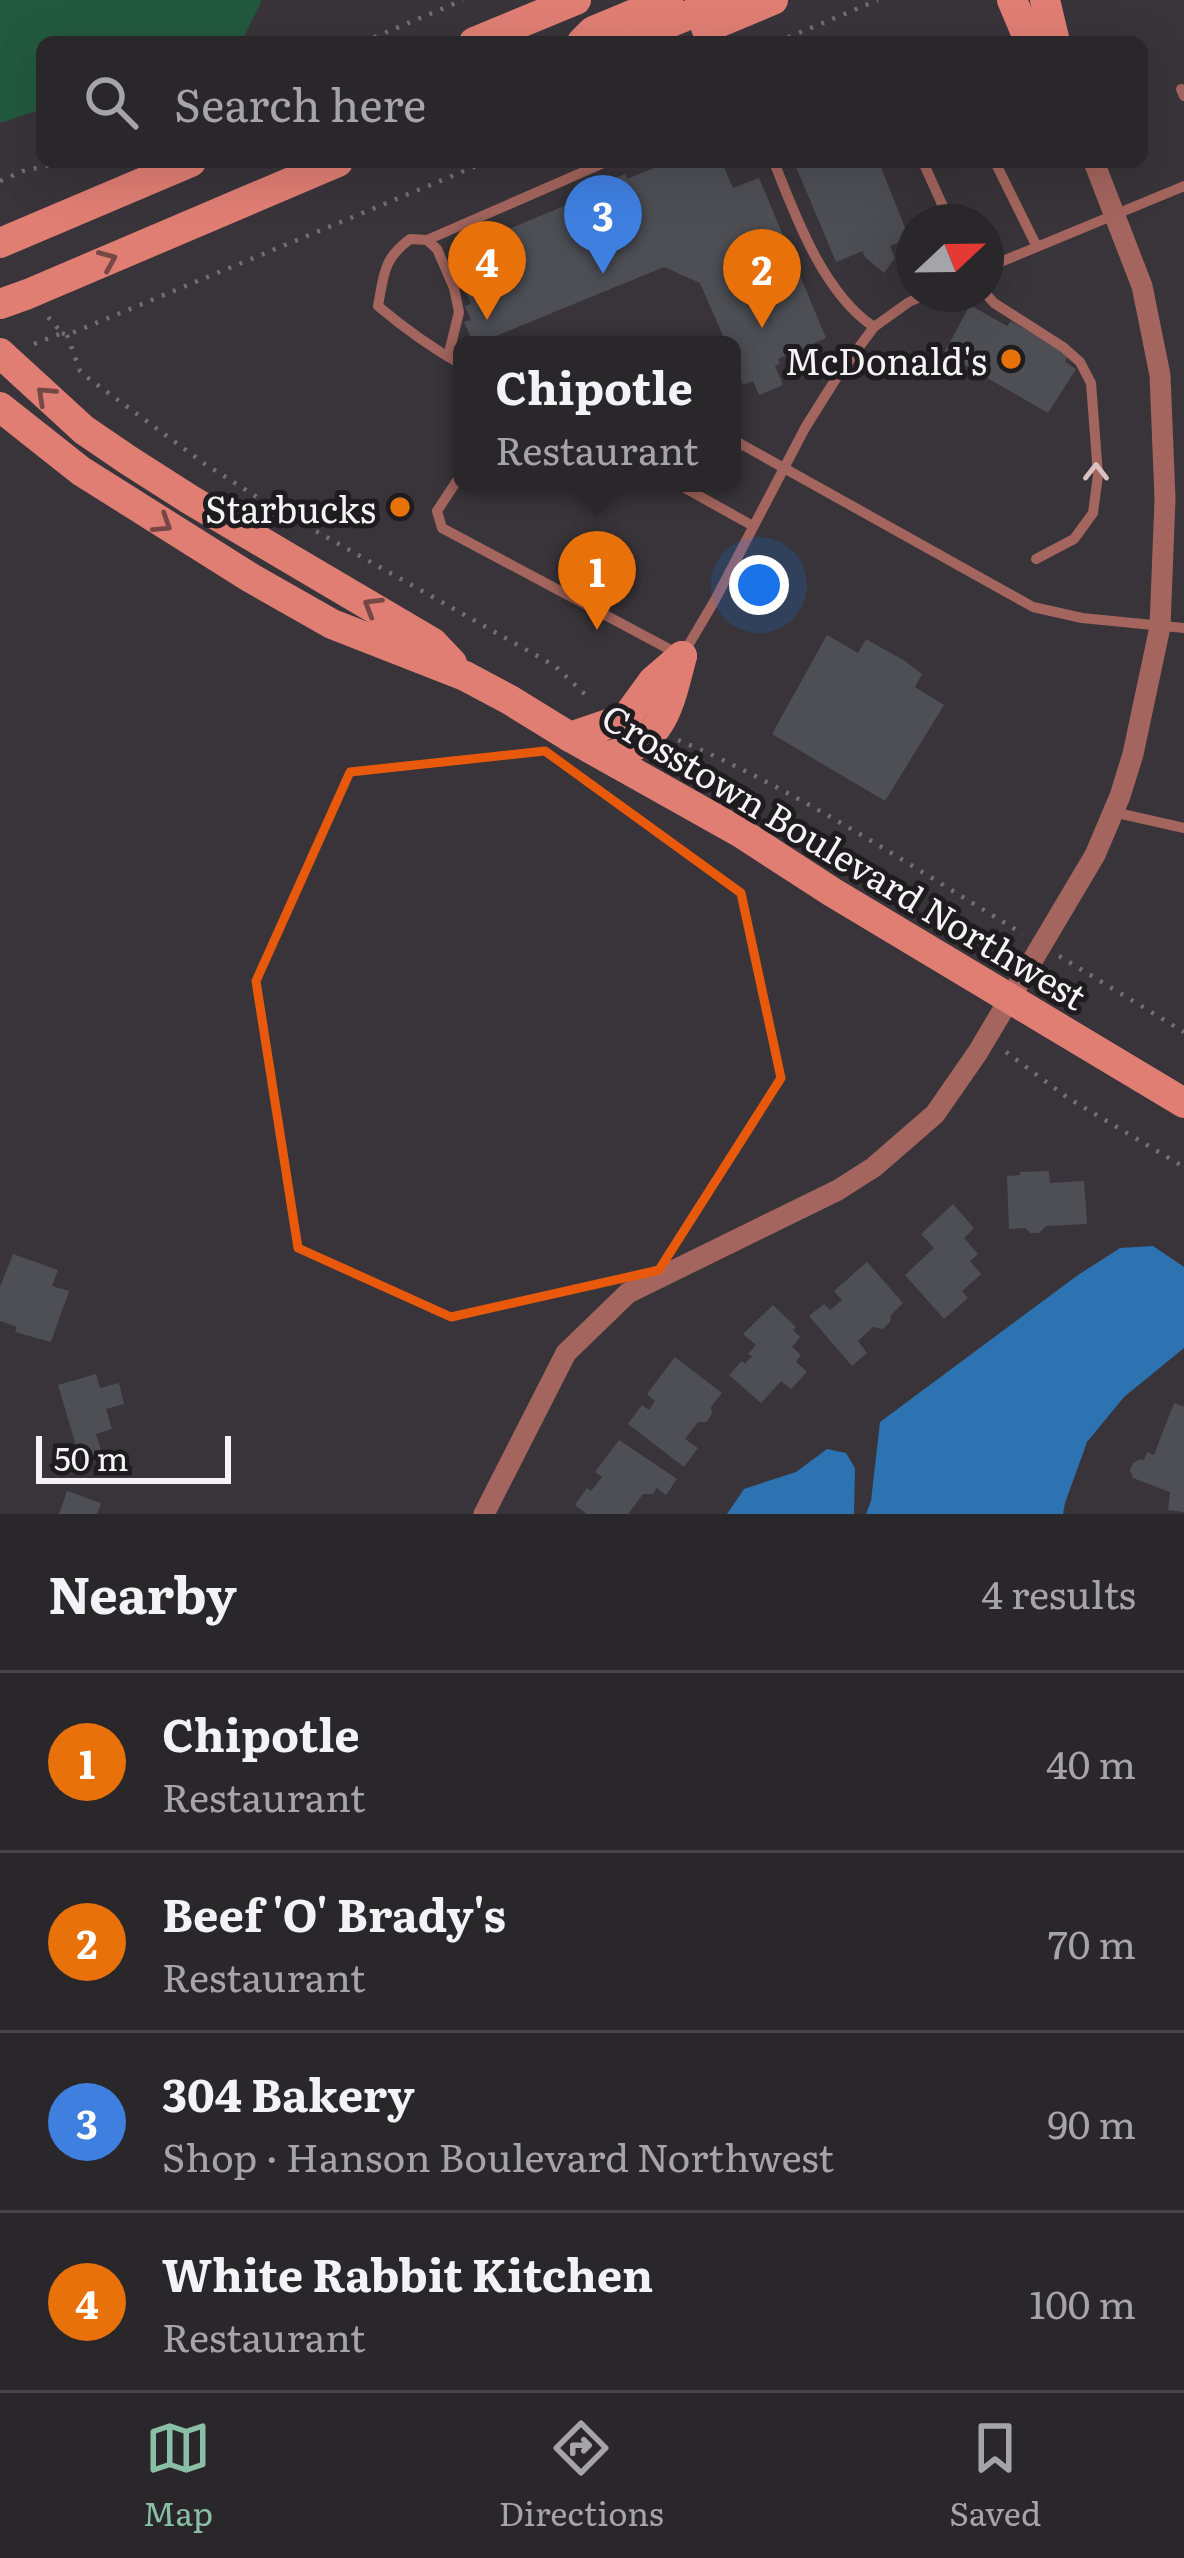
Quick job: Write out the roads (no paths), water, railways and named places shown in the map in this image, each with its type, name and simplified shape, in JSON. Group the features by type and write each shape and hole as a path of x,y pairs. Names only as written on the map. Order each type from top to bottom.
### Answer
{"street":[{"path":"489,36 576,0"},
{"path":"588,36 668,0"},
{"path":"637,36 724,0"},
{"path":"687,36 773,0"},
{"path":"1012,0 1030,36"},
{"path":"1045,0 1053,36"},
{"path":"0,243 176,168"},
{"path":"0,304 324,168"},
{"path":"484,1514 566,1353 628,1293 838,1190 874,1167 935,1114 987,1038 1095,855 1133,754 1160,627 1173,422 1142,286 1096,168"},
{"name":"Crosstown Boulevard Northwest","path":"0,352 84,430 189,499 433,643 465,676"},
{"name":"Crosstown Boulevard Northwest","path":"2,411 81,471 251,578 332,624 465,676 511,700 741,833 1184,1103"},
{"path":"570,737 626,718 653,681 682,656"},
{"path":"607,756 628,752 656,730 682,656"}],"lane":[{"path":"453,360 378,306 391,254 410,239 427,239 592,168"},
{"path":"777,168 827,280 853,313 874,327"},
{"path":"926,168 942,204"},
{"path":"997,168 1036,245"},
{"path":"1004,260 1184,186"},
{"path":"427,239 437,248 454,288 459,312 453,336"},
{"path":"1004,309 1063,347 1080,362 1090,383 1098,475 1093,513 1074,539 1036,559"},
{"path":"453,487 437,511 442,528 682,656 837,377 874,327 896,311"},
{"path":"448,357 453,337"},
{"path":"741,444 1033,607 1082,618 1184,628"},
{"path":"692,492 753,526"},
{"path":"1113,812 1184,828"}],"water":[{"path":"1153,1246 1184,1267 1184,1348 1124,1397 1087,1442 1063,1514 866,1514 880,1422 1078,1275 1120,1248"},
{"path":"827,1449 846,1453 855,1468 854,1514 727,1514 744,1489 796,1472"}],"place":[{"name":"304 Bakery","path":"603,274"},
{"name":"White Rabbit Kitchen","path":"487,320"},
{"name":"Beef 'O' Brady's","path":"762,328"},
{"name":"McDonald's","path":"1011,359"},
{"name":"Starbucks","path":"400,507"},
{"name":"Chipotle","path":"597,630"}]}
